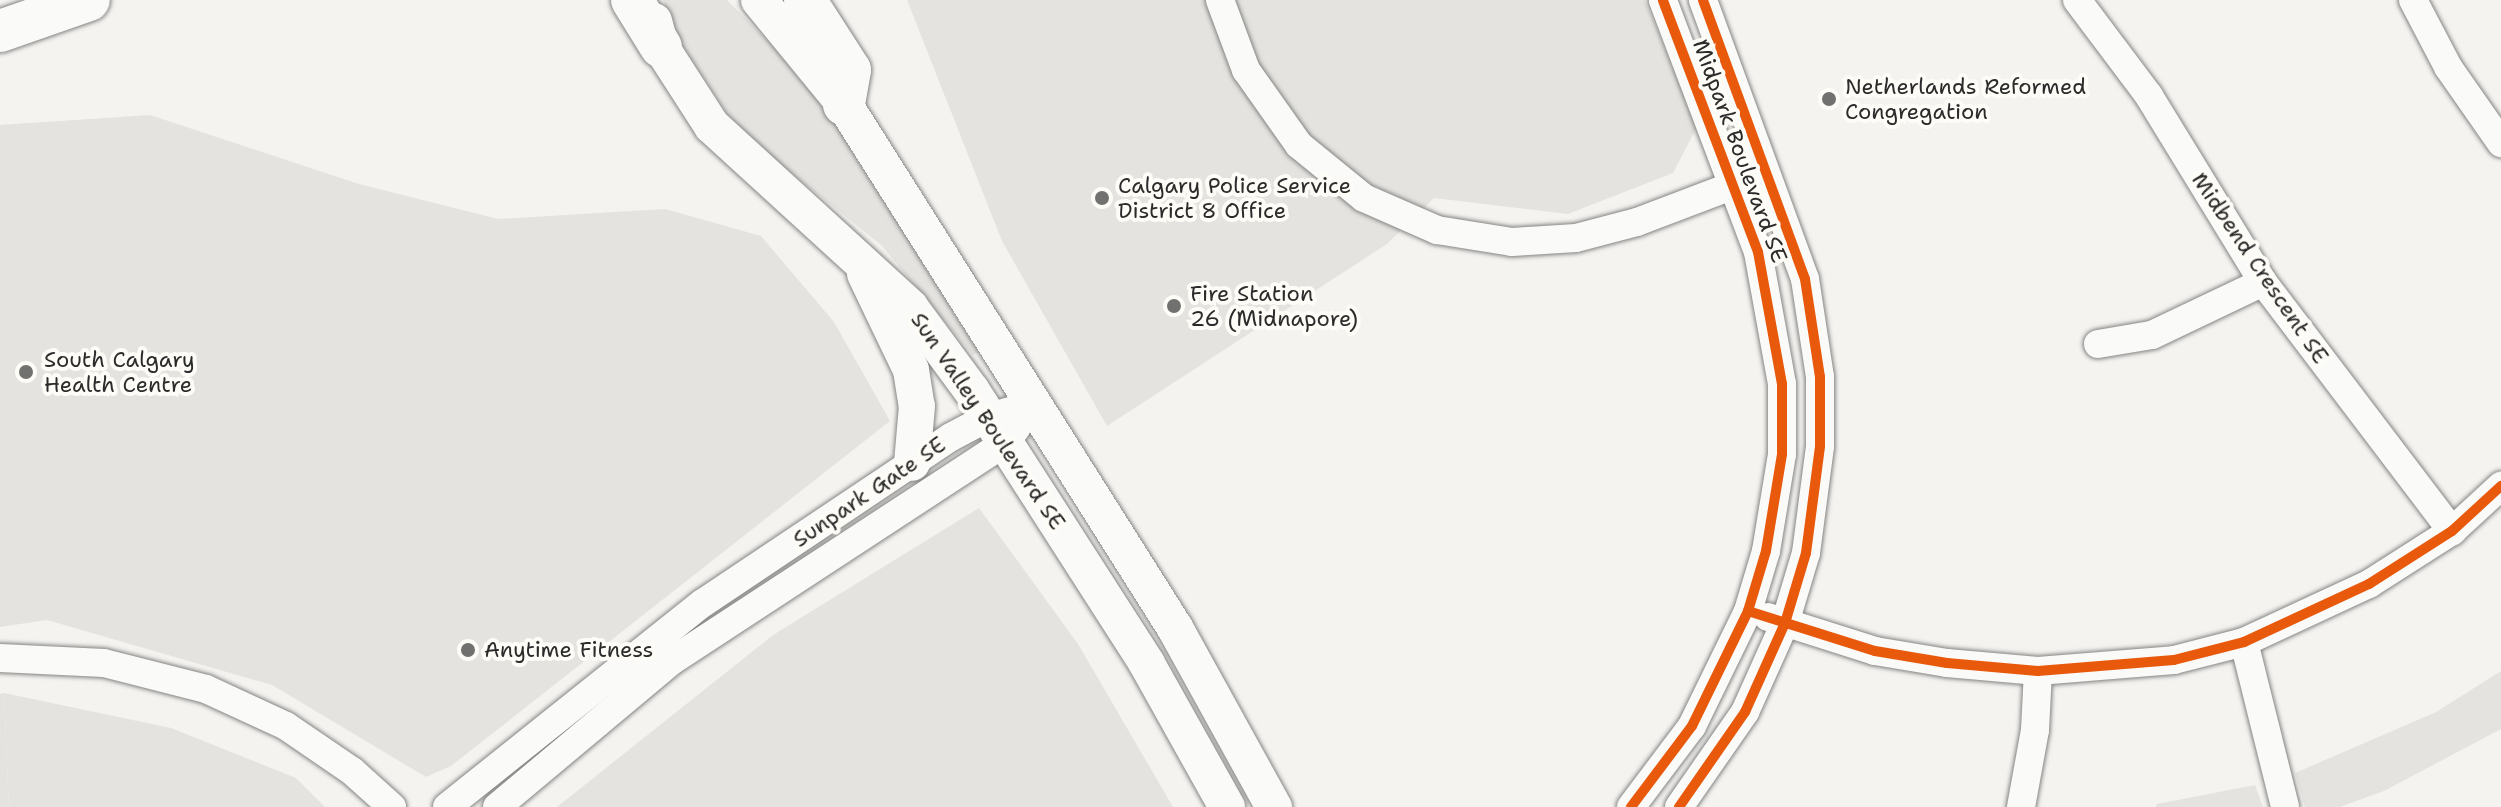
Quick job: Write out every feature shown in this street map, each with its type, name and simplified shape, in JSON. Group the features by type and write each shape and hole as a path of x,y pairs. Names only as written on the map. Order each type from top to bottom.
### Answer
{"highway":[{"path":"0,31 89,0"},
{"path":"632,0 661,47"},
{"path":"805,0 850,70 844,104"}],"main road":[{"name":"Sun Valley Boulevard SE","path":"648,0 661,47 704,115 738,155 856,254 910,307 997,430 1147,664 1227,807"},
{"name":"Sun Valley Boulevard SE","path":"759,0 844,104 1175,628 1274,807"},
{"path":"856,254 911,370 917,406 912,463"}],"street":[{"path":"1220,0 1246,70 1299,145 1364,198 1437,230 1512,242 1576,238 1637,222 1769,171"},
{"name":"Midpark Boulevard SE","path":"1631,807 1692,726 1748,611 1778,484 1782,384 1768,289 1734,186 1663,0"},
{"name":"Midpark Boulevard SE","path":"1679,807 1745,712 1785,623 1812,519 1820,446 1820,377 1805,279 1769,171 1703,0"},
{"name":"Midbend Crescent SE","path":"2077,0 2149,96 2263,282 2452,531"},
{"path":"2413,0 2448,67 2501,143"},
{"path":"2098,344 2152,335 2263,282"},
{"name":"Sunpark Gate SE","path":"497,807 673,660 1034,404"},
{"name":"Sunpark Gate SE","path":"447,807 703,603 912,463 997,430"},
{"path":"1748,611 1875,651 2038,671 2174,660 2244,642 2369,584 2452,531 2501,486"},
{"path":"2244,642 2285,807"},
{"path":"0,658 104,663 206,689 286,726 352,771 392,807"},
{"path":"2021,807 2035,730 2038,671"}],"shaded area":[{"path":"663,0 727,0 791,64 823,100 983,350 973,355 881,245 759,147 727,113 685,49"},
{"path":"907,0 1645,0 1697,127 1673,173 1568,214 1434,198 1387,244 1107,426 1002,241"},
{"path":"150,115 359,184 498,219 665,209 761,236 834,322 890,421 451,766 426,777 272,685 47,620 0,627 0,125"},
{"path":"979,508 1078,644 1173,807 557,807 773,635"},
{"path":"2501,671 2501,729 2384,791 2340,807 2305,807 2295,773 2436,712"},
{"path":"4,693 171,728 296,778 325,807 9,807"},
{"path":"4,693 9,807 0,807 0,694"},
{"path":"2255,785 2263,807 2156,807 2157,804"}],"cycle path":[{"path":"1631,807 1692,726 1748,611 1766,551 1782,454 1782,384 1758,252 1663,0"},
{"path":"1679,807 1745,712 1785,623 1806,553 1820,446 1820,377 1805,279 1703,0"},
{"path":"1748,611 1875,651 1947,663 2038,671 2174,660 2244,642 2369,584 2452,531 2501,486"}],"place":[{"name":"Netherlands Reformed Congregation","path":"1829,99"},
{"name":"Calgary Police Service District 8 Office","path":"1102,198"},
{"name":"Fire Station 26 (Midnapore)","path":"1174,306"},
{"name":"South Calgary Health Centre","path":"26,372"},
{"name":"Anytime Fitness","path":"468,650"}]}
